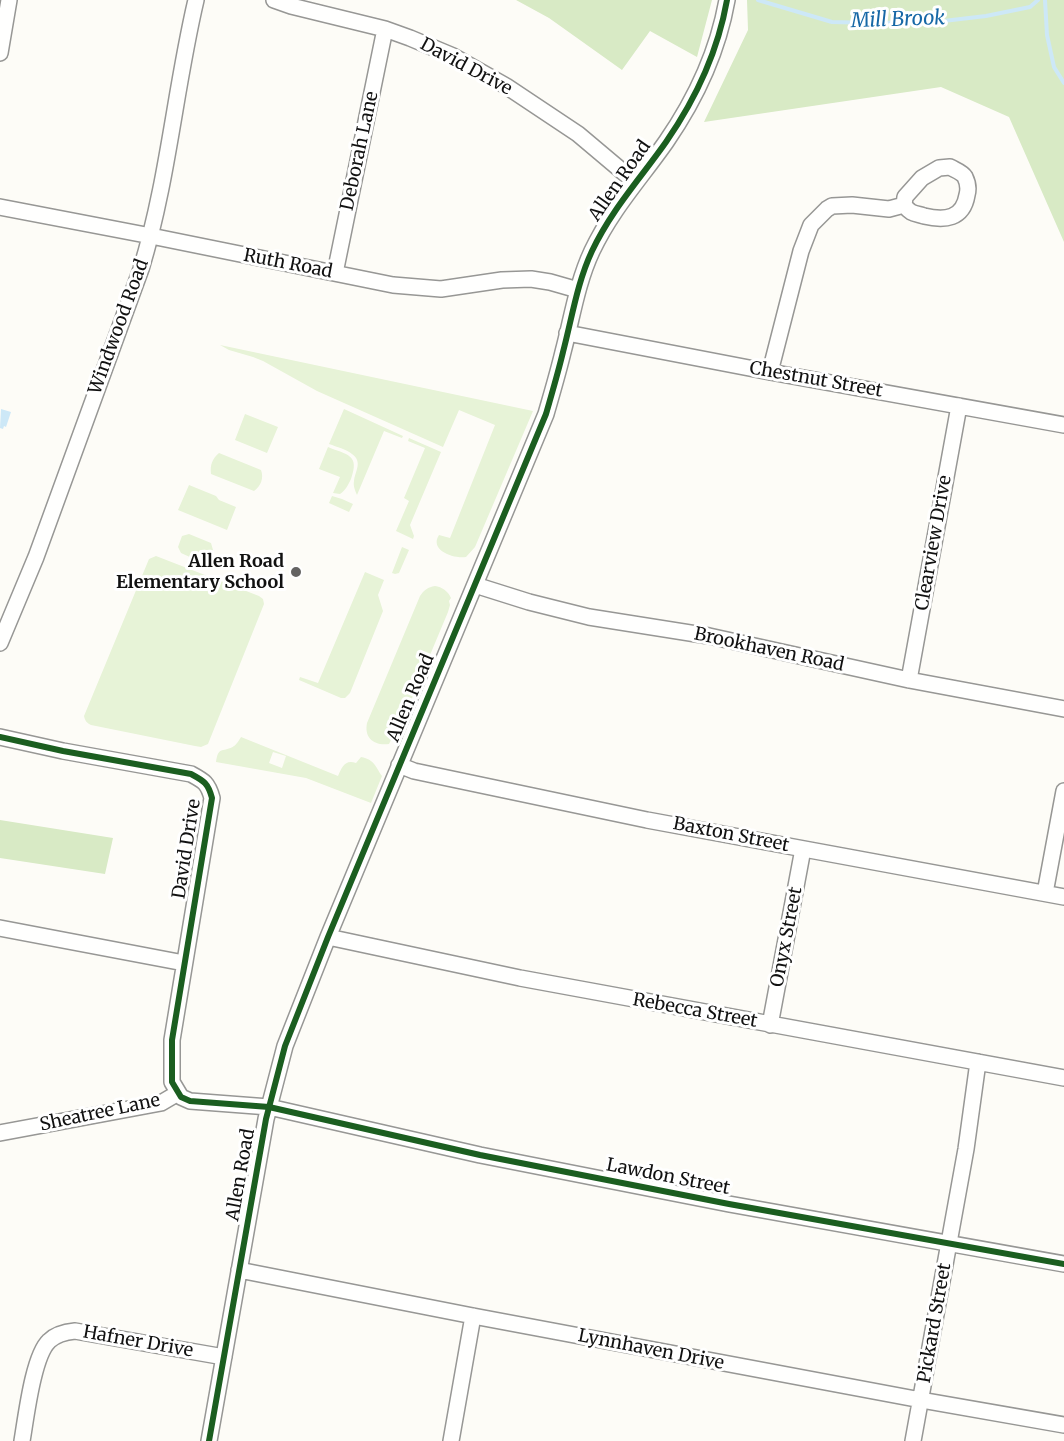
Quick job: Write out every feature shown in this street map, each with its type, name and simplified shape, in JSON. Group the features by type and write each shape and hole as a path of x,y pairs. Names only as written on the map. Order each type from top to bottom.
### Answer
{"street":[{"path":"0,53 9,0"},
{"name":"Windwood Road","path":"0,642 36,557 141,269 151,236 189,27 196,0"},
{"name":"David Drive","path":"274,0 385,30 453,56 506,86 578,134 635,182"},
{"name":"Allen Road","path":"209,1441 269,1107 285,1046 399,765 546,414 578,290 592,252 618,205 667,141 695,95 715,47 727,0"},
{"name":"Deborah Lane","path":"335,273 385,30"},
{"path":"770,372 801,251 811,225 826,209 832,206 852,205 889,209 904,206"},
{"name":"Ruth Road","path":"0,207 393,285 441,289 502,280 531,279 578,290"},
{"name":"Chestnut Street","path":"567,333 1064,425"},
{"name":"Clearview Drive","path":"909,680 959,406"},
{"name":"Brookhaven Road","path":"475,585 529,602 589,616 709,636 909,680 1064,709"},
{"name":"David Drive","path":"0,737 191,774 204,781 209,787 212,798 172,1040 172,1082 178,1093"},
{"name":"Baxton Street","path":"399,765 414,771 612,813 1064,897"},
{"path":"1045,893 1064,791"},
{"name":"Onyx Street","path":"770,1024 803,849"},
{"path":"0,928 184,963"},
{"name":"Rebecca Street","path":"328,937 520,978 1064,1078"},
{"name":"Pickard Street","path":"913,1441 966,1149 978,1062"},
{"name":"Sheatree Lane","path":"0,1133 161,1103 178,1093 190,1101 269,1107"},
{"name":"Lawdon Street","path":"269,1107 492,1158 729,1204 1064,1264"},
{"name":"Lynnhaven Drive","path":"239,1270 473,1316 1064,1425"},
{"path":"451,1441 473,1316"},
{"name":"Hafner Drive","path":"22,1441 31,1390 42,1350 49,1340 63,1332 75,1331 224,1357"}],"green space":[{"path":"516,0 712,0 697,57 650,31 622,70 549,18"},
{"path":"747,0 1064,0 1064,242 1009,117 941,87 704,122 748,30"},
{"path":"220,345 533,411 475,547 466,557 455,557 440,549 437,540 439,535 450,538 495,425 459,410 443,447 317,391 263,361"},
{"path":"344,409 403,436 402,438 384,431 357,495 354,483 358,467 357,460 350,452 329,444"},
{"path":"245,414 278,427 267,453 235,440"},
{"path":"409,438 441,452 410,525 413,539 396,531 409,501 404,498 425,448 408,441"},
{"path":"328,447 346,454 353,460 351,479 340,494 333,493 340,477 319,469"},
{"path":"219,453 261,470 262,479 254,491 211,474 212,462"},
{"path":"189,485 236,507 227,530 178,510"},
{"path":"332,496 353,504 349,512 329,503"},
{"path":"189,534 211,543 213,550 209,560 203,563 181,553 178,547 182,536"},
{"path":"402,547 409,550 399,573 395,574 392,573"},
{"path":"156,556 263,599 264,604 208,744 201,747 91,725 86,722 84,716 149,559"},
{"path":"365,572 384,580 378,595 383,611 350,693 345,698 341,698 299,680 300,677 318,683"},
{"path":"435,586 448,593 451,598 448,612 397,734 389,744 379,744 369,737 367,723 420,596 426,589"},
{"path":"241,737 338,776 344,765 349,762 356,763 361,757 366,758 376,766 382,776 371,803 306,778 216,762 220,751 234,746","holes":["273,752 286,756 282,768 269,763"]},
{"path":"0,820 113,838 105,874 0,858"}],"water":[{"path":"1,409 11,412 6,427 4,426 3,429 0,428"}],"waterway":[{"name":"Mill Brook","path":"758,0 832,22 873,23 935,22 986,16 1030,7 1038,0"},
{"path":"1045,0 1047,35 1054,67 1064,83"}],"cycle path":[{"path":"209,1441 266,1119 285,1046 328,937 546,414 579,288 592,251 608,221 666,142 696,92 718,38 727,0"},
{"path":"0,737 191,774 209,789 212,798 172,1040 172,1082 181,1097 190,1101 269,1107 480,1155 729,1204 1064,1264"}],"place":[{"name":"Allen Road Elementary School","path":"296,572"}]}
